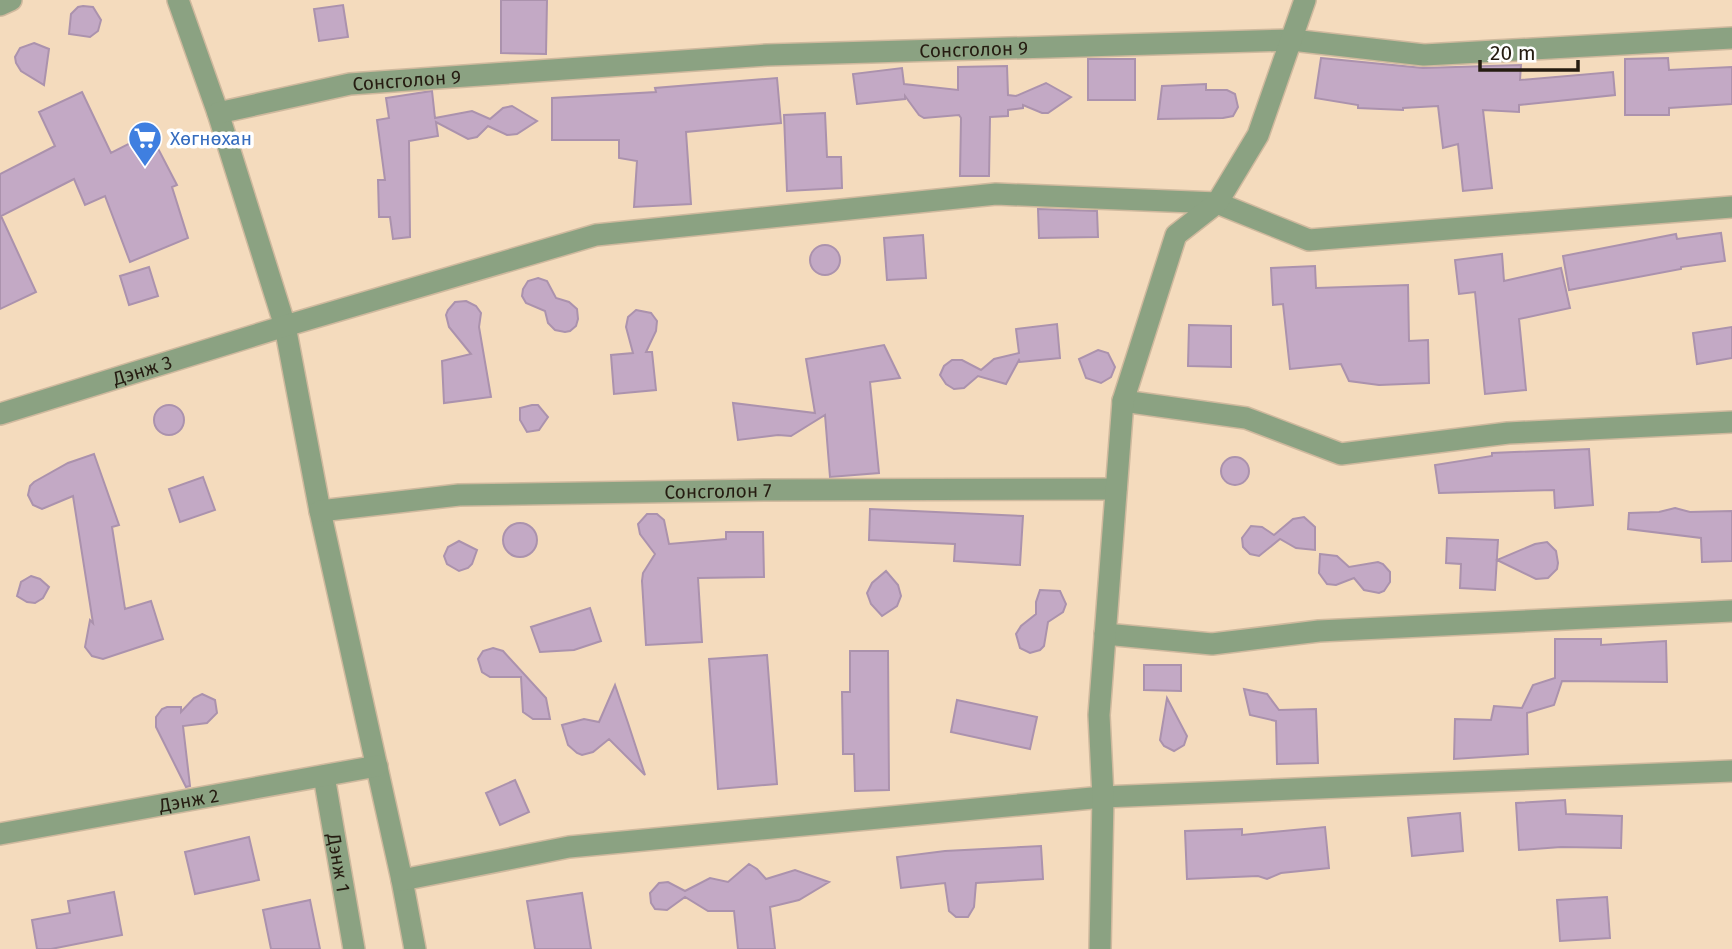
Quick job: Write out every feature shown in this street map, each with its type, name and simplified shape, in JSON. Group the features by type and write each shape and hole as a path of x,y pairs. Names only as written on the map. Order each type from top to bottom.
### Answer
{"street":[{"path":"0,5 11,0"},
{"path":"178,0 218,113 285,326 320,511 415,949"},
{"path":"1100,949 1103,797 1099,715 1124,401 1176,235 1217,203 1258,135 1305,0"},
{"name":"Сонсголон 9","path":"218,113 350,84 767,55 1292,40 1424,55 1732,38"},
{"name":"Дэнж 3","path":"0,414 285,326 596,236 996,194 1217,203 1309,240 1732,207"},
{"path":"1124,401 1246,418 1341,454 1508,433 1732,422"},
{"name":"Сонсголон 7","path":"320,511 459,495 769,490 1116,489"},
{"path":"1105,634 1212,644 1319,631 1732,611"},
{"name":"Дэнж 2","path":"0,834 377,766"},
{"path":"402,880 569,847 1103,797 1732,771"},
{"name":"Дэнж 1","path":"324,776 354,949"}],"building":[{"path":"501,0 547,0 546,54 501,53"},
{"path":"343,5 348,37 319,41 314,9"},
{"path":"83,6 93,7 101,20 98,31 90,37 69,34 71,14"},
{"path":"34,43 49,49 44,85 21,71 16,63 15,57 20,48"},
{"path":"1321,58 1423,68 1521,65 1520,80 1613,72 1615,95 1519,105 1519,112 1483,110 1492,188 1463,191 1458,144 1443,148 1438,106 1403,110 1358,108 1358,105 1315,98"},
{"path":"1668,58 1669,70 1732,67 1732,104 1669,108 1669,115 1625,115 1625,59"},
{"path":"1088,59 1135,59 1135,100 1088,100"},
{"path":"1007,66 1008,95 1016,96 1046,83 1071,97 1048,113 1023,105 1023,108 1008,110 1008,116 990,117 989,176 960,176 959,115 924,118 905,96 905,99 857,104 853,74 902,68 904,84 958,90 958,67"},
{"path":"777,78 781,123 686,132 691,204 634,207 637,161 619,158 619,140 552,140 552,98 656,92 655,88"},
{"path":"1206,84 1206,90 1227,90 1235,94 1238,107 1233,116 1158,119 1162,86"},
{"path":"432,91 435,118 472,111 490,119 503,108 512,106 537,121 517,134 507,135 488,126 477,137 468,139 436,122 438,136 409,141 410,237 393,239 390,217 379,217 378,180 385,180 377,120 389,118 386,98"},
{"path":"82,92 111,153 150,133 177,185 172,187 188,238 130,262 105,196 85,205 74,179 1,216 36,292 0,309 0,174 55,146 39,112"},
{"path":"825,113 827,157 841,157 842,188 787,191 784,115"},
{"path":"1038,209 1097,211 1098,237 1039,238"},
{"path":"1721,233 1725,261 1681,267 1569,290 1563,256 1676,234 1677,239"},
{"path":"923,235 926,278 887,280 884,238"},
{"path":"825,245 831,246 839,254 839,266 831,274 825,275 819,274 811,266 810,260 811,254 819,246"},
{"path":"1502,254 1504,281 1561,268 1570,308 1519,319 1526,390 1485,394 1475,292 1459,294 1455,260"},
{"path":"1315,266 1316,288 1408,285 1409,341 1428,340 1429,383 1379,385 1349,381 1341,364 1290,369 1283,304 1273,305 1271,268"},
{"path":"149,267 158,296 129,305 120,276"},
{"path":"538,278 547,281 556,298 569,302 577,309 576,326 570,331 555,330 548,323 545,311 526,303 522,296 523,289 528,281"},
{"path":"466,301 476,306 481,313 479,327 491,397 444,403 442,361 471,354 449,327 446,315 455,302"},
{"path":"636,310 651,313 657,321 656,331 646,352 652,352 656,390 614,394 611,355 633,353 626,327 628,317"},
{"path":"1057,324 1060,358 1019,360 1006,384 978,376 964,388 954,389 946,384 940,375 944,366 952,360 962,360 981,370 994,359 1019,353 1016,329"},
{"path":"1189,325 1231,326 1231,367 1188,366"},
{"path":"1732,327 1732,358 1697,364 1693,333"},
{"path":"884,345 900,378 870,382 879,473 830,477 825,415 791,436 738,440 733,403 815,413 806,359"},
{"path":"1098,350 1108,353 1115,367 1111,377 1101,383 1086,378 1079,359"},
{"path":"169,405 180,409 184,420 180,431 169,435 158,431 154,420 158,409"},
{"path":"538,405 548,417 539,430 527,432 520,420 520,408"},
{"path":"1589,449 1593,505 1555,508 1554,490 1439,493 1435,465 1492,456 1492,453"},
{"path":"94,454 119,525 112,527 125,609 151,601 163,639 103,659 92,656 85,647 90,620 93,623 73,496 42,509 33,505 28,495 34,482 68,463"},
{"path":"1235,457 1245,461 1249,471 1245,481 1235,485 1225,481 1221,471 1225,461"},
{"path":"203,477 215,510 180,522 169,489"},
{"path":"1675,508 1690,512 1732,511 1732,561 1702,562 1701,538 1628,529 1629,513 1659,512"},
{"path":"870,509 1023,516 1020,565 954,561 955,544 869,540"},
{"path":"647,514 657,514 664,520 669,544 726,539 726,532 763,532 764,577 698,578 702,642 646,645 642,581 643,573 655,554 640,534 638,524"},
{"path":"1304,517 1315,527 1315,550 1296,548 1280,539 1259,556 1250,554 1243,547 1242,538 1251,526 1262,527 1274,535 1293,519"},
{"path":"520,523 532,528 537,540 532,552 520,557 508,552 503,540 508,528"},
{"path":"1447,538 1498,540 1495,590 1460,588 1461,564 1446,563"},
{"path":"459,541 477,550 472,564 459,571 447,564 444,556 448,547"},
{"path":"1547,542 1556,551 1558,563 1557,569 1548,578 1536,579 1497,560 1535,544"},
{"path":"1320,554 1337,556 1349,567 1378,562 1383,564 1390,572 1390,582 1384,591 1379,593 1364,590 1354,578 1336,585 1327,584 1319,573"},
{"path":"886,571 898,585 901,596 897,606 882,616 871,604 867,593 872,583"},
{"path":"31,576 40,579 49,587 43,598 35,603 17,596 21,582"},
{"path":"1040,590 1060,591 1066,604 1063,612 1048,622 1044,646 1030,653 1020,648 1016,634 1021,626 1036,614"},
{"path":"590,608 601,641 574,650 540,652 531,627"},
{"path":"1555,639 1601,639 1601,645 1666,641 1667,682 1562,681 1554,705 1527,713 1528,754 1454,759 1455,719 1491,720 1494,706 1522,708 1533,685 1555,678"},
{"path":"493,648 503,651 546,698 550,719 533,719 523,712 521,677 490,677 482,672 478,659 483,651"},
{"path":"850,651 888,651 889,790 855,791 854,754 843,754 842,692 850,692"},
{"path":"767,655 777,784 718,789 709,659"},
{"path":"1144,665 1181,665 1181,691 1144,690"},
{"path":"615,685 645,775 609,739 593,752 582,755 568,745 562,725 584,719 599,722"},
{"path":"1244,689 1267,694 1279,710 1316,709 1318,763 1277,764 1276,721 1250,715"},
{"path":"202,694 215,700 217,713 207,723 183,726 190,786 186,787 156,727 156,717 167,707 181,707 181,712 194,698"},
{"path":"1167,698 1187,736 1184,745 1174,751 1164,746 1160,740"},
{"path":"957,700 1037,717 1030,749 951,732"},
{"path":"515,780 529,812 500,825 486,793"},
{"path":"1565,800 1566,814 1622,816 1621,848 1561,847 1519,850 1516,803"},
{"path":"1460,813 1463,851 1412,856 1408,818"},
{"path":"1325,827 1329,868 1281,873 1267,879 1258,876 1187,879 1185,831 1242,829 1242,835"},
{"path":"249,837 259,880 195,894 185,852"},
{"path":"1041,846 1043,879 976,883 974,907 968,917 956,917 949,911 945,883 901,888 897,857 945,851"},
{"path":"749,864 766,879 795,870 829,882 799,900 770,907 775,949 738,949 734,911 708,911 685,897 667,910 655,909 651,903 650,893 659,883 668,882 685,891 710,878 728,882"},
{"path":"114,892 122,935 51,949 37,949 32,920 70,913 68,901"},
{"path":"582,893 591,949 535,949 527,901"},
{"path":"1607,897 1610,938 1560,941 1557,900"},
{"path":"310,900 320,949 271,949 263,910"}],"place":[{"name":"Хөгнөхан","path":"145,168"}]}
